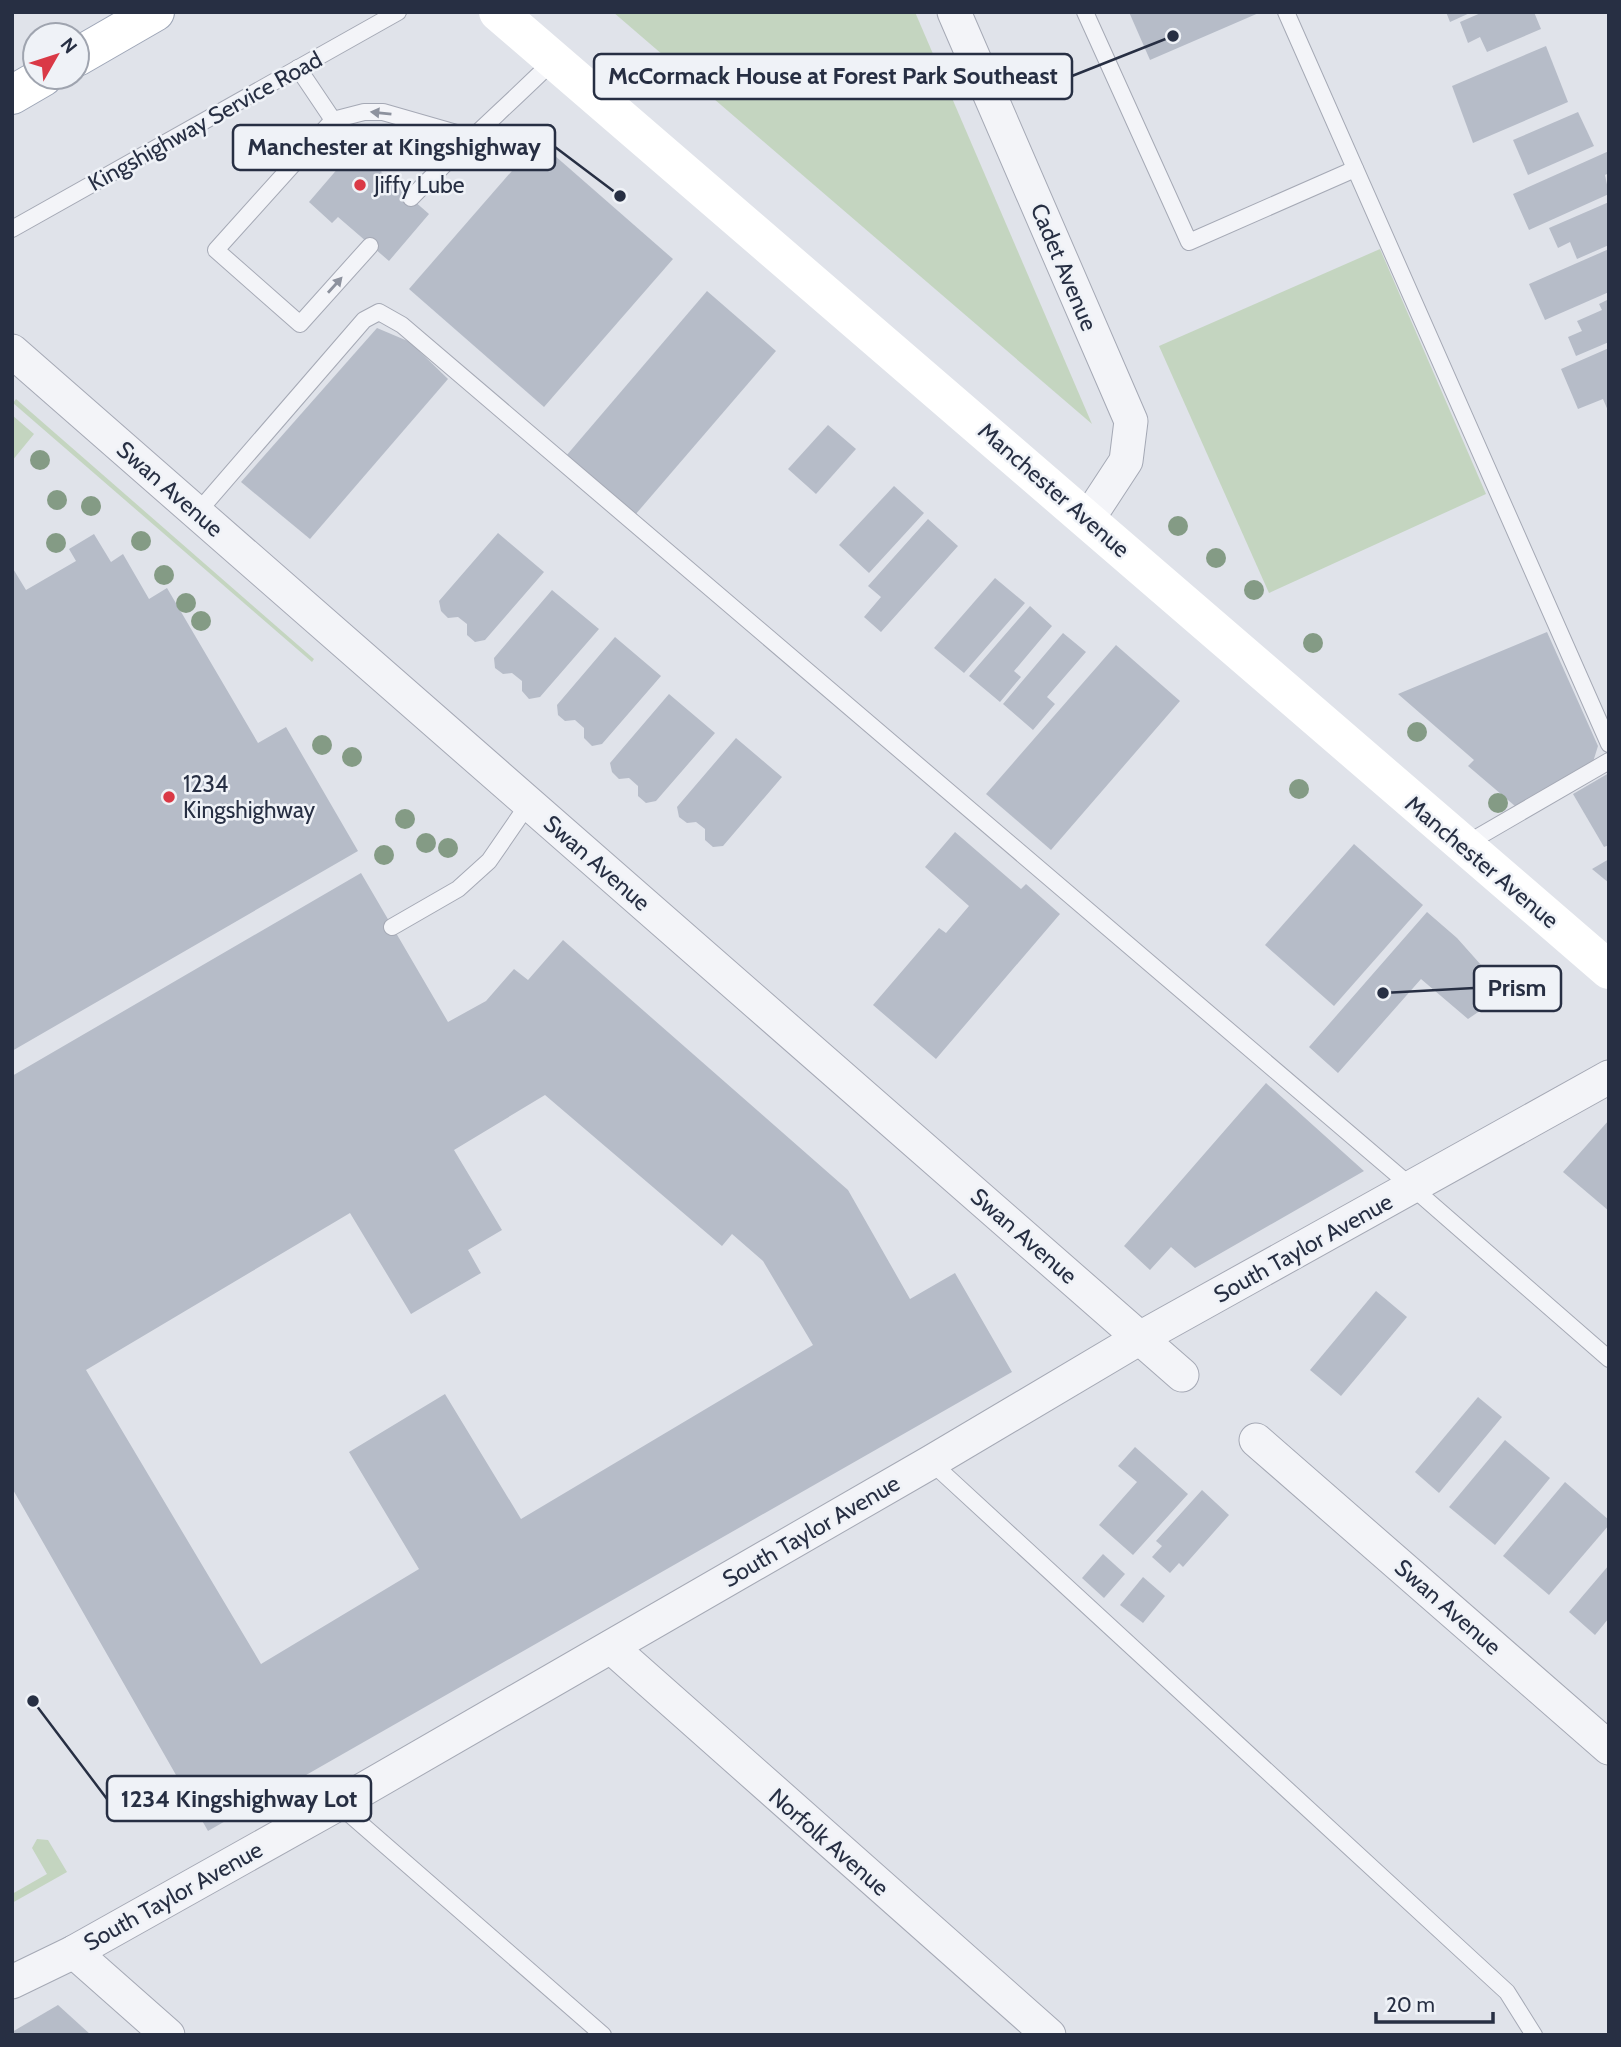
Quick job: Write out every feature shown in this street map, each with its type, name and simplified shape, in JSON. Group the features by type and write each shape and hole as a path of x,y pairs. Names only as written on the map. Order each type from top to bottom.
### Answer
{"main road":[{"path":"91,49 155,12"},
{"name":"Manchester Avenue","path":"498,12 552,62 1088,519 1609,970"}],"street":[{"name":"Cadet Avenue","path":"954,12 1131,421 1126,461 1088,519"},
{"name":"Swan Avenue","path":"12,351 1182,1375"},
{"name":"South Taylor Avenue","path":"12,1982 74,1952 338,1804 931,1462 1140,1338 1609,1077"},
{"name":"Swan Avenue","path":"1256,1440 1609,1748"},
{"name":"Norfolk Avenue","path":"611,1647 1049,2035"},
{"path":"74,1952 168,2035"}],"lane":[{"name":"Kingshighway Service Road","path":"12,229 398,12"},
{"path":"1085,12 1189,242 1355,169"},
{"path":"1286,12 1609,744"},
{"path":"411,198 470,137 509,105 552,62"},
{"path":"298,68 332,120"},
{"path":"370,246 300,324 216,250 332,120 363,112 383,112 470,137"},
{"path":"197,513 364,320 379,312 402,325 1413,1188 1609,1359"},
{"path":"1463,845 1609,761"},
{"path":"392,927 458,888 489,861 529,803"},
{"path":"931,1462 1507,1992 1534,2035"},
{"path":"338,1804 603,2035"}],"green space":[{"path":"613,12 915,12 1092,424"},
{"path":"1380,249 1486,494 1269,593 1159,346"},
{"path":"16,399 314,659 312,662 13,403"},
{"path":"12,415 34,434 12,461"},
{"path":"37,1839 48,1840 67,1872 12,1903 12,1894 47,1874 32,1848"}],"building":[{"path":"1129,12 1261,12 1150,60"},
{"path":"1446,12 1472,12 1450,22"},
{"path":"1483,12 1534,12 1541,29 1487,52 1480,37 1468,43 1460,22"},
{"path":"1546,46 1568,102 1473,143 1452,86"},
{"path":"1578,112 1594,146 1528,175 1513,140"},
{"name":"Jiffy Lube","path":"370,131 396,154 381,172 429,214 389,261 338,217 332,223 309,202"},
{"path":"538,141 673,259 544,407 409,289"},
{"path":"1609,151 1609,173 1605,175 1609,194 1529,230 1513,194"},
{"path":"1609,202 1609,245 1577,259 1570,242 1558,248 1549,228"},
{"path":"1609,249 1609,292 1545,320 1529,284"},
{"path":"707,291 776,351 635,515 566,456"},
{"path":"1609,299 1609,342 1576,356 1568,337 1582,331 1577,321 1602,310 1599,304"},
{"path":"377,328 410,342 448,379 310,539 241,482"},
{"path":"1609,348 1609,413 1603,399 1578,409 1561,369"},
{"path":"828,425 856,449 816,494 788,469"},
{"path":"894,486 924,513 869,573 839,545"},
{"path":"928,519 958,546 881,632 864,617 881,597 868,586"},
{"path":"498,533 544,572 485,640 475,642 467,635 467,624 458,617 448,618 441,611 439,601"},
{"name":"1234 Kingshighway","path":"94,534 111,562 123,554 149,599 167,588 258,743 286,727 358,851 12,1051 12,567 26,590 76,561 69,549"},
{"path":"995,578 1025,603 964,673 934,648"},
{"path":"552,590 599,629 540,697 529,699 522,691 522,681 512,673 503,674 495,668 494,658"},
{"path":"1030,606 1052,626 1014,671 1021,677 1000,702 969,676"},
{"path":"1547,632 1598,746 1593,762 1515,806 1468,766 1474,760 1398,694"},
{"path":"1063,633 1086,652 1047,697 1055,704 1033,730 1003,704"},
{"path":"615,637 661,676 602,744 592,746 584,738 584,728 575,720 565,721 558,715 557,705"},
{"path":"1116,645 1180,701 1051,850 986,794"},
{"path":"669,694 715,733 656,801 646,803 638,796 638,786 629,778 619,779 612,772 610,763"},
{"path":"736,738 782,777 723,846 713,847 705,840 705,829 696,822 687,823 679,817 677,807"},
{"path":"1609,773 1609,845 1604,847 1573,794"},
{"path":"955,832 1021,889 1026,884 1060,914 936,1059 873,1005 939,928 946,933 969,906 925,867"},
{"path":"1354,844 1423,905 1334,1006 1265,945"},
{"path":"1609,859 1609,883 1592,869"},
{"path":"361,873 448,1022 486,1001 514,969 528,980 563,940 848,1190 910,1299 955,1273 1012,1372 208,1831 12,1488 12,1076","holes":["545,1095 722,1246 732,1234 763,1261 813,1345 521,1519 445,1394 349,1452 419,1569 261,1664 86,1370 350,1213 411,1314 481,1273 468,1250 502,1230 454,1150"]},
{"path":"1427,912 1457,938 1506,993 1468,1019 1421,979 1338,1073 1309,1047"},
{"path":"1266,1083 1364,1171 1195,1268 1171,1247 1150,1270 1124,1246"},
{"path":"1609,1120 1609,1211 1563,1172"},
{"path":"1376,1291 1407,1317 1341,1396 1310,1370"},
{"path":"1478,1397 1502,1417 1439,1493 1415,1472"},
{"path":"1505,1440 1550,1478 1495,1545 1449,1507"},
{"path":"1135,1447 1188,1494 1133,1555 1099,1525 1137,1482 1118,1466"},
{"path":"1565,1482 1609,1520 1609,1525 1549,1595 1503,1556"},
{"path":"1202,1490 1229,1515 1183,1567 1179,1563 1170,1573 1152,1557 1162,1546 1156,1541"},
{"path":"1103,1554 1125,1574 1104,1598 1082,1578"},
{"path":"1609,1565 1609,1618 1595,1635 1569,1612"},
{"path":"1143,1577 1165,1596 1143,1623 1120,1605"},
{"path":"58,2005 91,2035 12,2035 12,2032"}],"place":[{"name":"McCormack House at Forest Park Southeast","path":"1173,36"},
{"name":"Jiffy Lube","path":"360,185"},
{"name":"Manchester at Kingshighway","path":"620,196"},
{"name":"1234 Kingshighway","path":"169,797"},
{"name":"Prism","path":"1383,993"},
{"name":"1234 Kingshighway Lot","path":"33,1701"}]}
